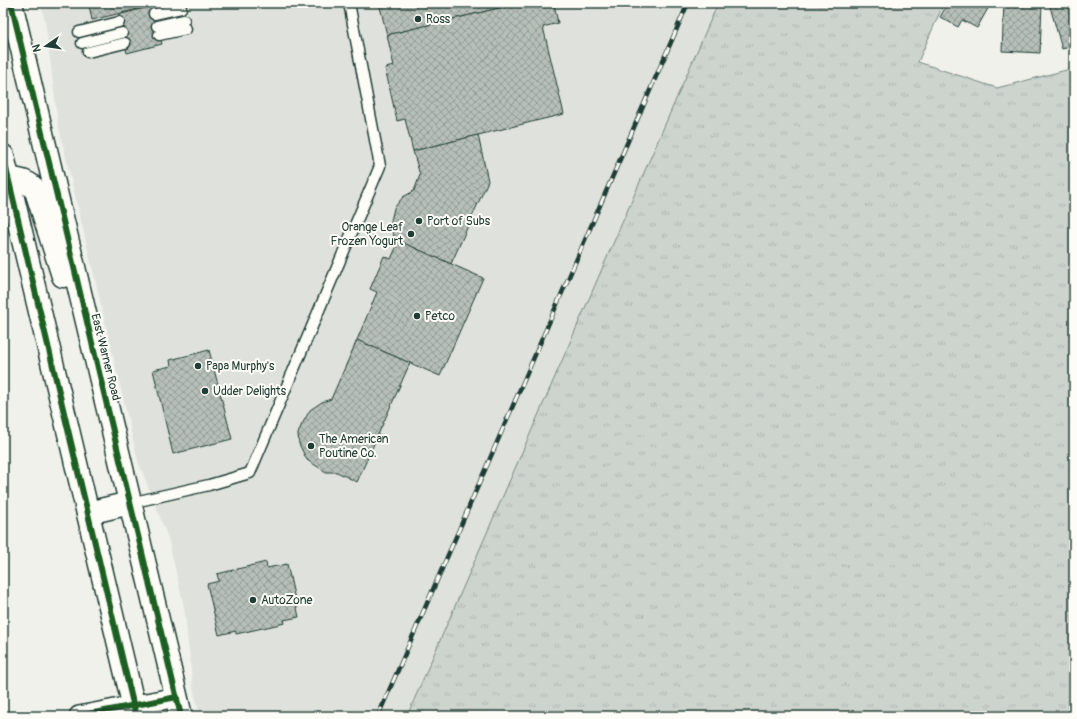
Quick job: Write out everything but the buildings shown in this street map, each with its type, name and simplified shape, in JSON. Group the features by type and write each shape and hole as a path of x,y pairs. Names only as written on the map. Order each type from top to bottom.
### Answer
{"main road":[{"name":"East Warner Road","path":"11,3 88,331 179,706"},
{"path":"3,156 6,179 88,513 134,711"},
{"path":"6,179 23,180 31,184 36,191 57,262 88,331"},
{"path":"88,513 130,503"}],"street":[{"path":"79,716 179,706"}],"lane":[{"path":"130,503 209,485 250,473 380,166 349,3"},
{"path":"154,14 181,8"},
{"path":"79,32 119,22"},
{"path":"158,30 185,24"},
{"path":"82,43 123,38 88,52"}],"shaded area":[{"path":"41,3 718,3 407,716 200,716 193,688 184,607 168,538 138,461 58,124 46,27"}],"green space":[{"path":"718,3 944,3 918,62 997,88 1074,68 1074,716 407,716"}],"railway":[{"path":"378,716 688,3"}],"cycle path":[{"path":"11,3 181,716"},
{"path":"3,156 136,716"},
{"path":"79,716 177,697"}],"place":[{"name":"Ross","path":"418,19"},
{"name":"Port of Subs","path":"419,221"},
{"name":"Orange Leaf Frozen Yogurt","path":"411,234"},
{"name":"Petco","path":"417,316"},
{"name":"Papa Murphy's","path":"198,366"},
{"name":"Udder Delights","path":"205,391"},
{"name":"The American Poutine Co.","path":"311,446"},
{"name":"AutoZone","path":"253,600"}]}
